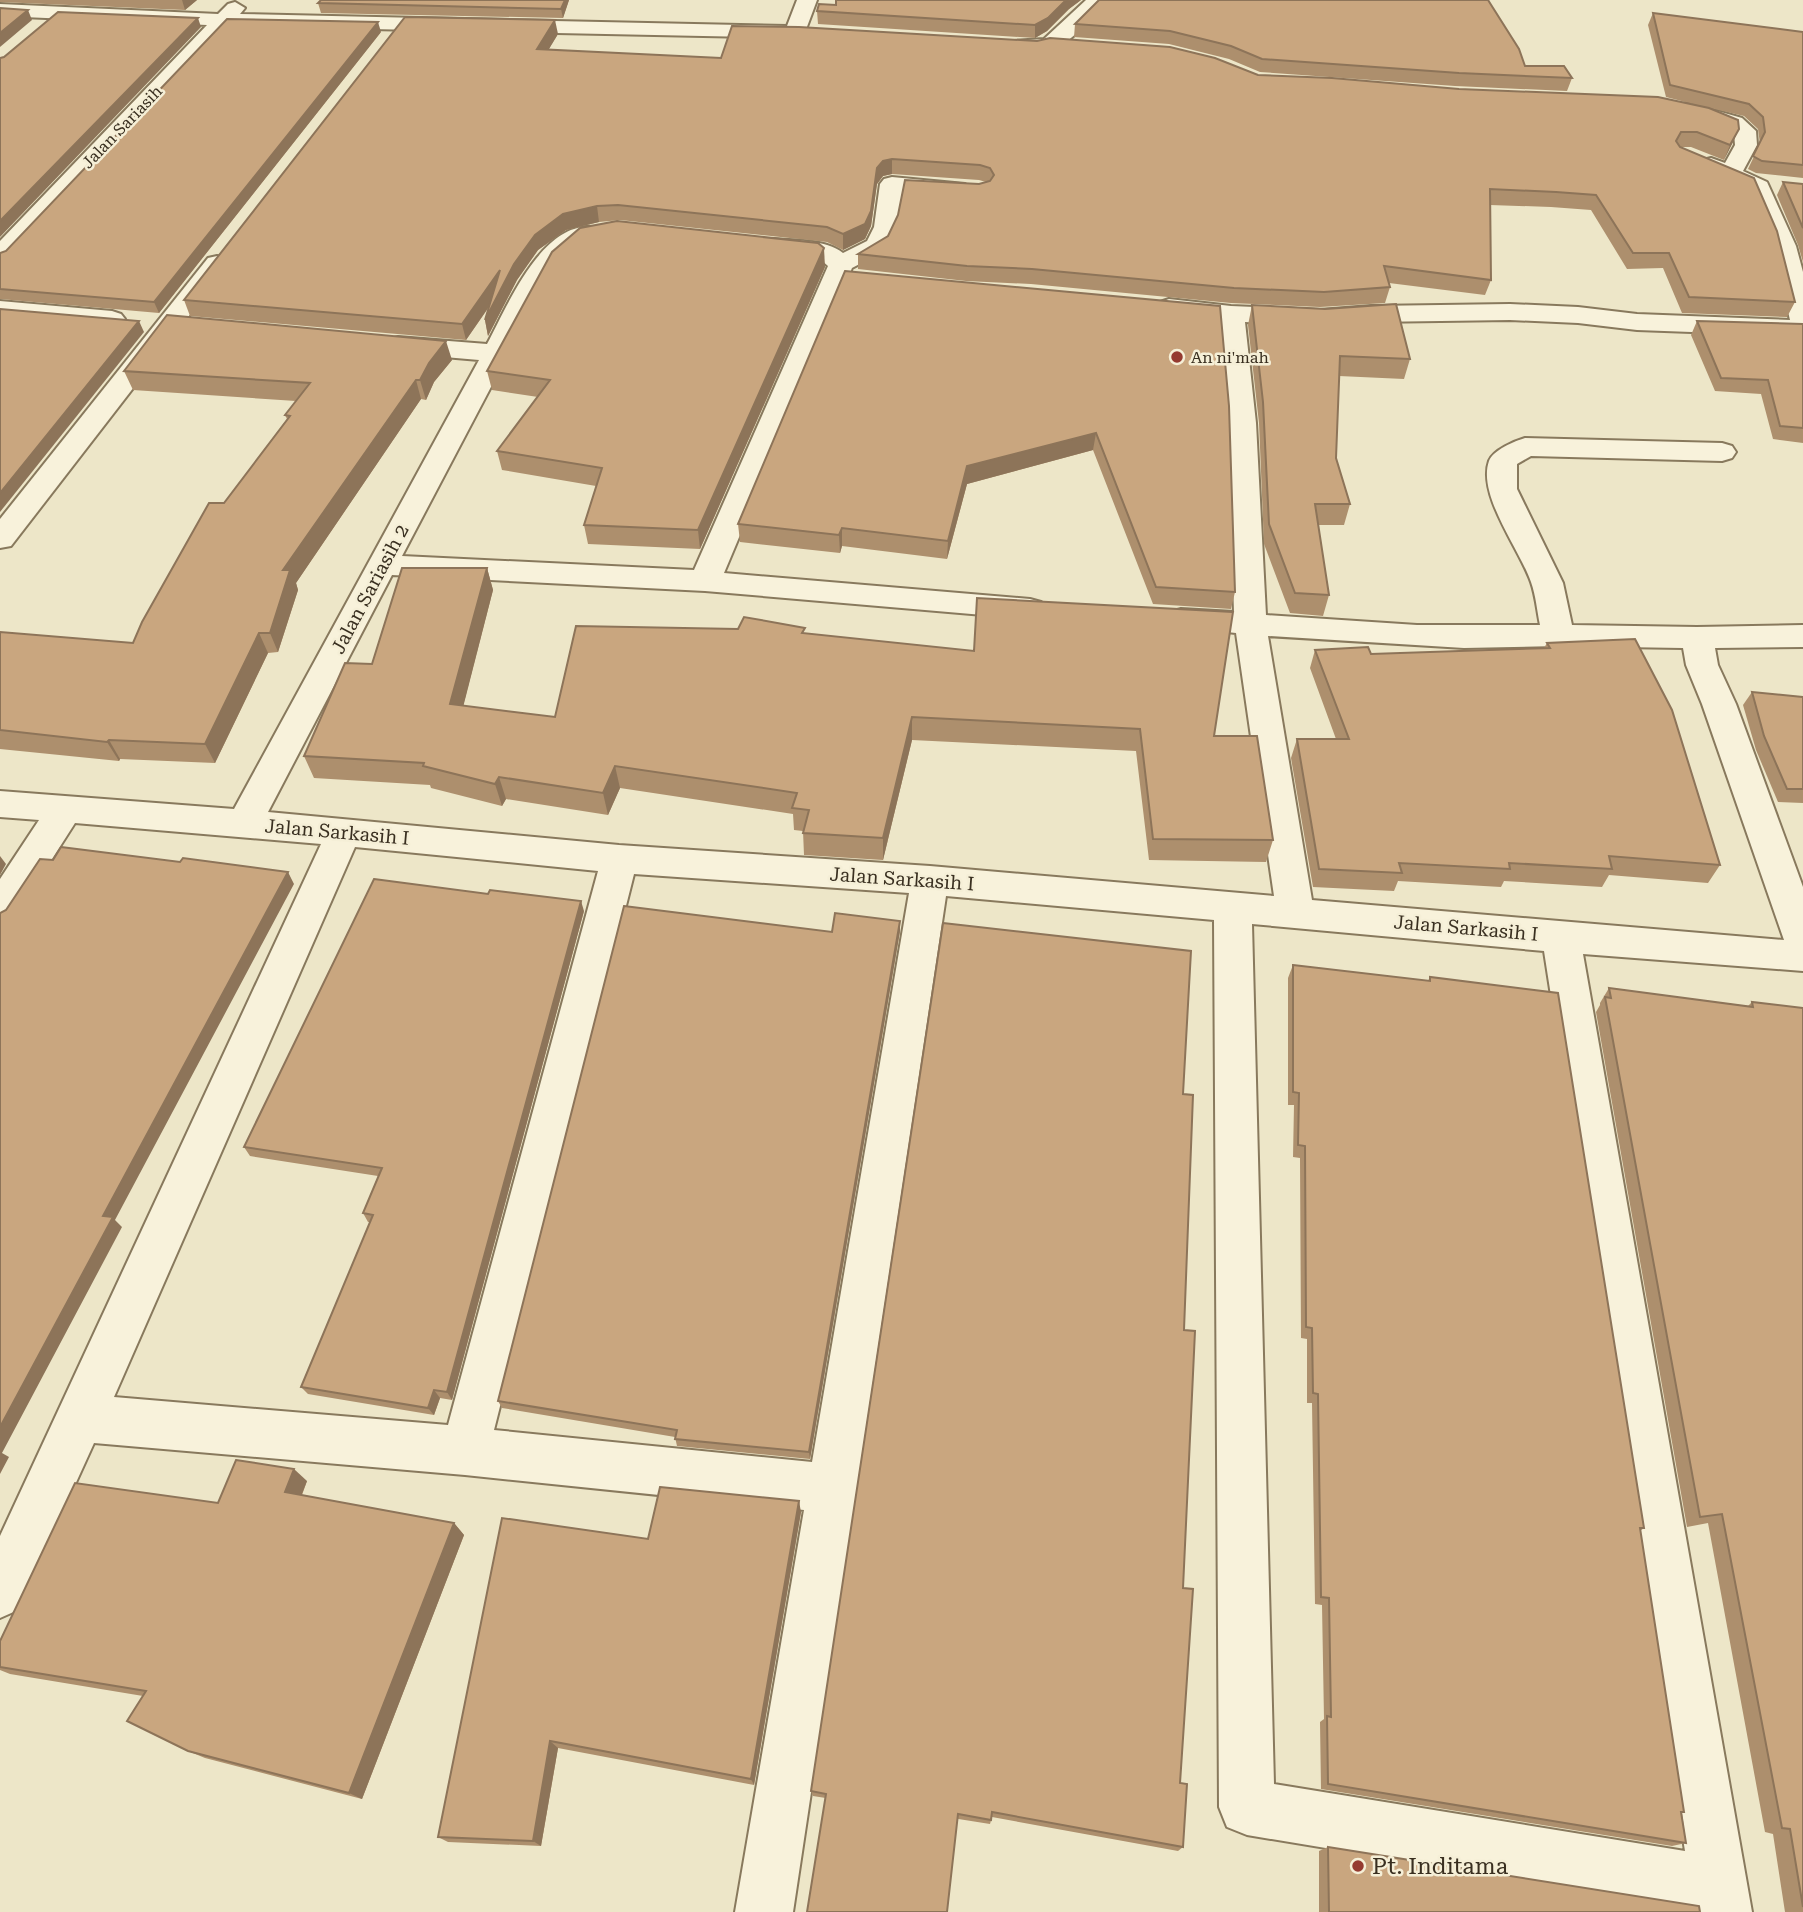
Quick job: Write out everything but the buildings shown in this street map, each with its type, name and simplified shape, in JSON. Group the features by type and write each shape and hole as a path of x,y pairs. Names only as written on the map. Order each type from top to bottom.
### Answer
{"street":[{"name":"Jalan Sariasih","path":"0,255 243,0"},
{"path":"795,32 807,0"},
{"path":"1051,44 1097,0"},
{"path":"0,10 224,20 819,33"},
{"path":"37,29 56,13"},
{"path":"386,44 402,22"},
{"path":"983,44 1079,46"},
{"path":"1664,105 1734,123 1745,131 1746,145 1731,173"},
{"path":"1695,159 1759,187 1784,246 1803,321"},
{"path":"1754,183 1781,186"},
{"path":"705,581 838,271 877,246 886,227 892,184 979,190"},
{"name":"Jalan Sariasih 2","path":"244,823 542,266 561,244 575,237 607,230"},
{"path":"744,243 827,252 838,271 867,280"},
{"path":"0,539 148,323 228,249"},
{"path":"1147,304 1231,314 1320,318 1371,314 1510,312 1578,315 1637,322 1803,328"},
{"path":"0,309 197,327"},
{"path":"1231,314 1242,423 1250,623 1295,913"},
{"path":"372,343 494,353"},
{"path":"1558,635 1547,583 1502,489 1503,461 1525,447 1722,452"},
{"path":"382,565 705,581 1059,610"},
{"path":"1154,617 1508,638 1558,635 1697,638 1803,636"},
{"path":"1697,638 1702,665 1719,704 1803,939"},
{"name":"Jalan Sarkasih I","path":"0,804 244,823 619,859 930,880 1716,951 1803,956"},
{"path":"0,910 65,809"},
{"path":"0,1592 344,832"},
{"path":"466,1451 619,859"},
{"path":"764,1912 930,880"},
{"path":"1233,907 1247,1807 1721,1899 1561,937"},
{"path":"81,1418 466,1451 831,1488"}],"place":[{"name":"An ni'mah","path":"1177,357"},
{"name":"Pt. Inditama","path":"1358,1866"}]}
